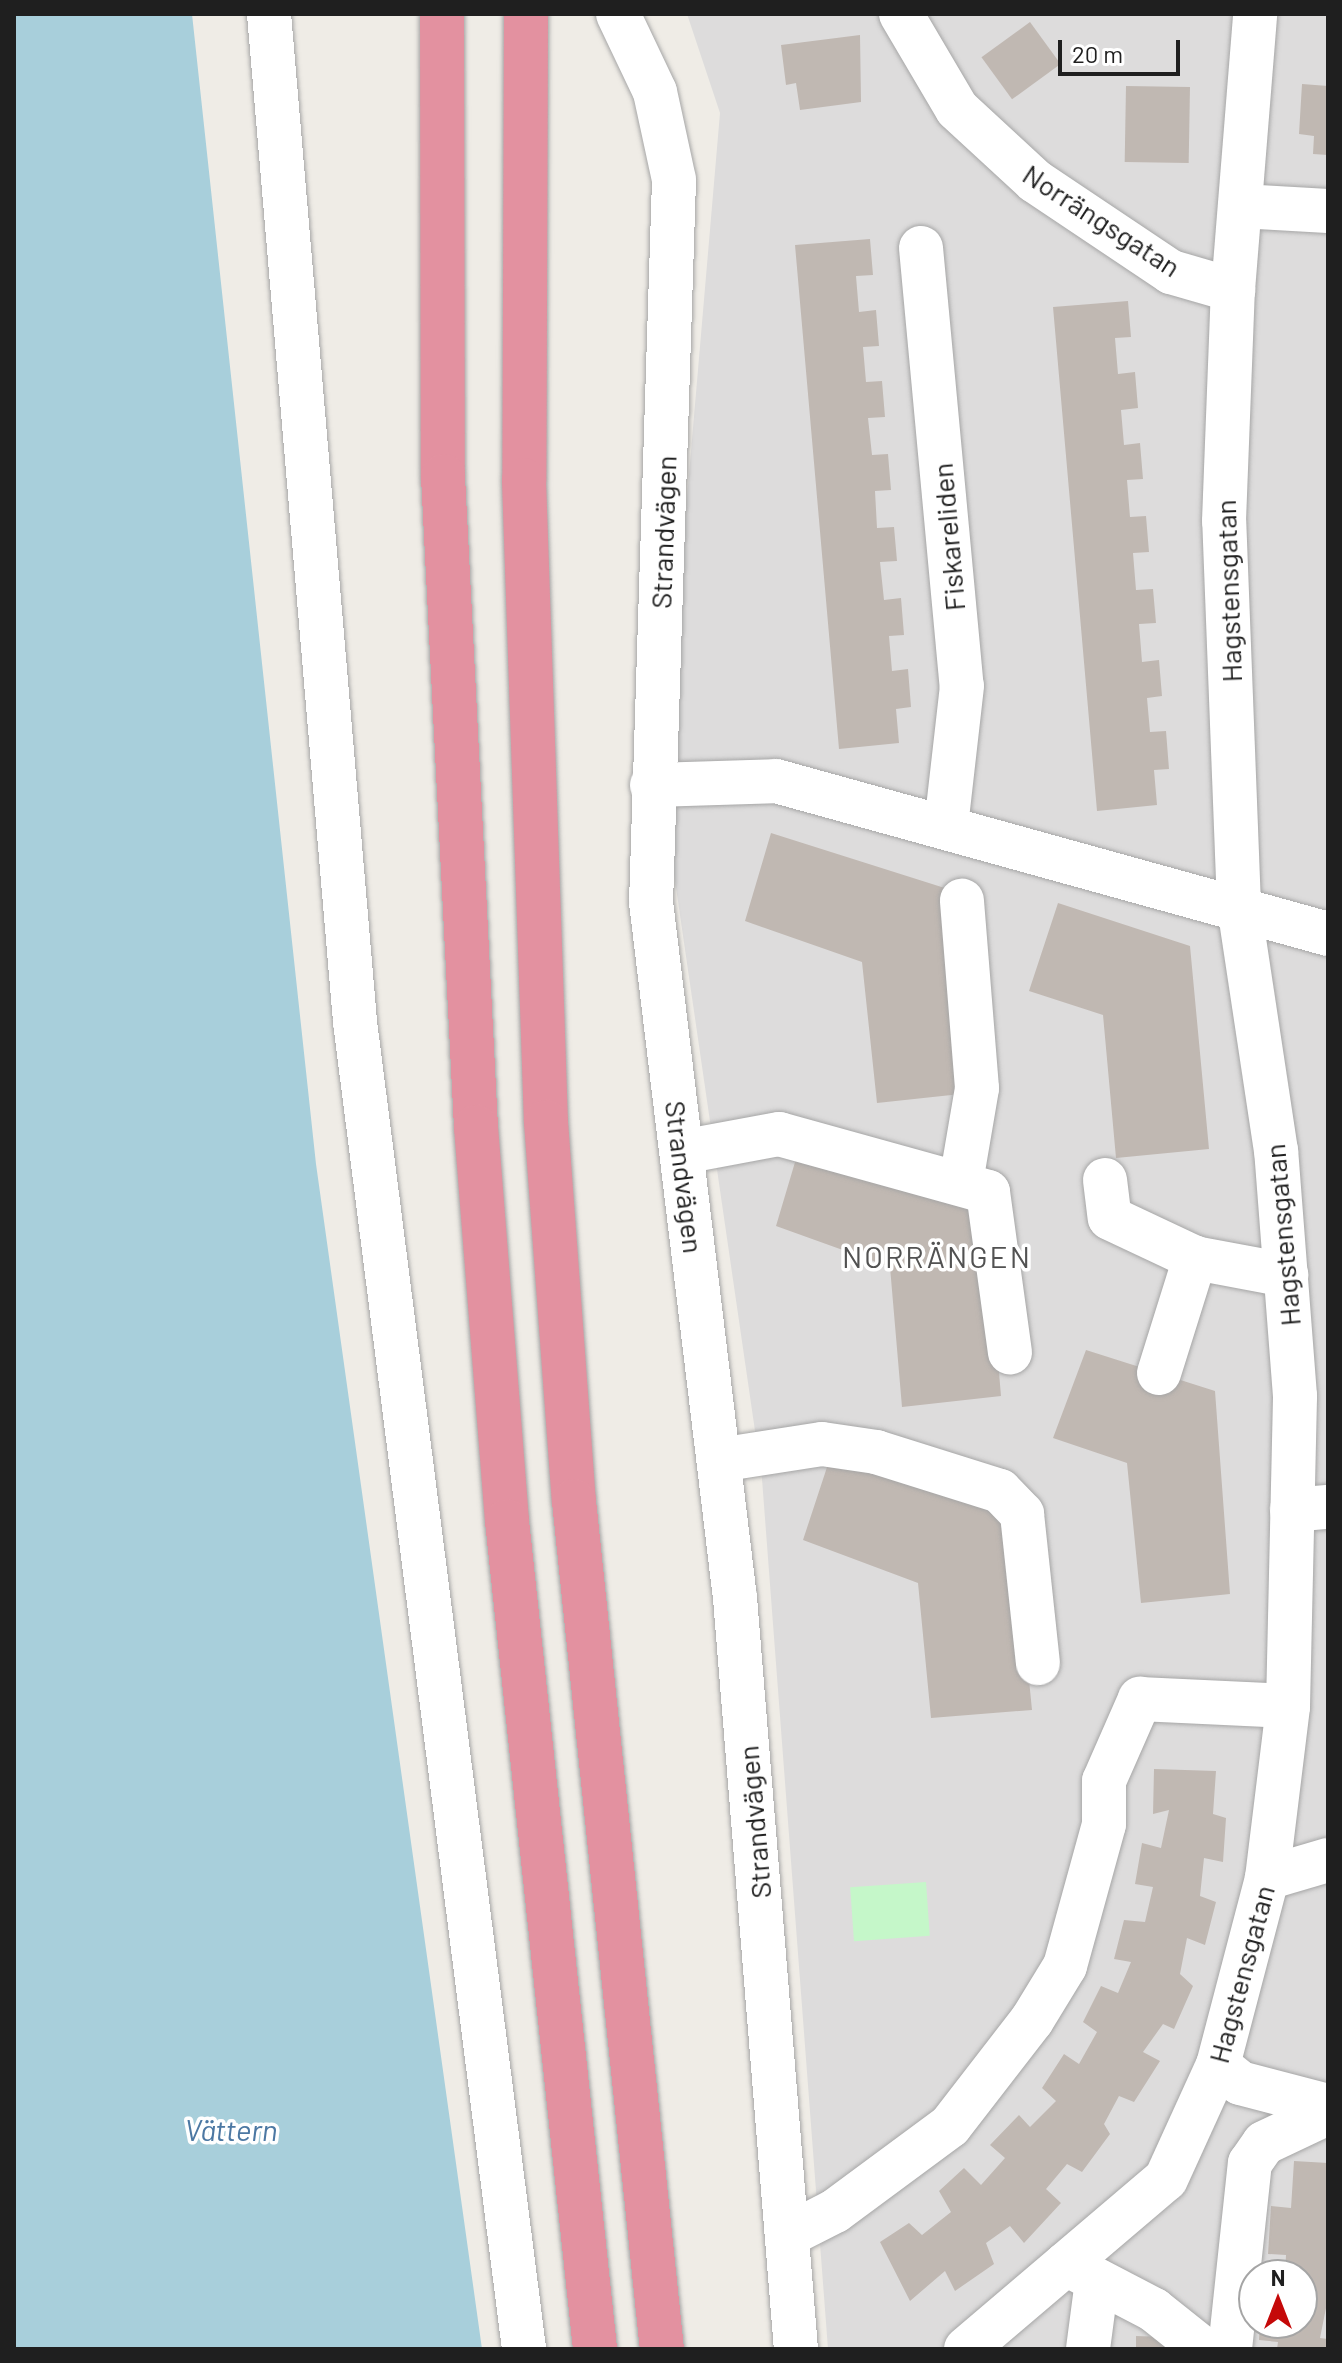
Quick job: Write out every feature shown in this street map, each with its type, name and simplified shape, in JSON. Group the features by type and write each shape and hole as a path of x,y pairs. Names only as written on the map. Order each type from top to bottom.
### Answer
{"highway":[{"path":"526,14 524,480 546,1122 574,1501 662,2349"},
{"path":"442,34 443,476 476,1127 507,1521 595,2349"}],"street":[{"path":"269,14 353,1007 524,2349"},
{"name":"Strandvägen","path":"618,14 655,92 674,180 652,785 651,902 719,1460 796,2349"},
{"name":"Norrängsgatan","path":"901,14 957,109 1035,181 1171,272 1233,290"},
{"name":"Hagstensgatan","path":"966,2349 1082,2273 1166,2179 1218,2065 1267,1878 1310,1508 1295,1396 1276,1151 1239,906 1224,521 1233,290 1255,14"},
{"path":"1241,206 1328,211"},
{"name":"Fiskareliden","path":"921,248 962,686 946,826"},
{"path":"652,785 776,781 1239,906 1328,934"},
{"path":"961,1182 977,1088 962,901"},
{"path":"682,1152 779,1134 961,1182 988,1192 1010,1353"},
{"path":"1105,1180 1110,1218 1195,1258 1286,1275"},
{"path":"1159,1373 1195,1258"},
{"path":"719,1460 822,1444 876,1452 1000,1491 1022,1514 1038,1663"},
{"path":"788,2235 835,2211 950,2126 1032,2020 1065,1966 1104,1824 1104,1781 1140,1699 1170,1695 1288,1706"},
{"path":"1267,1878 1328,1860"},
{"path":"1218,2065 1240,2083 1323,2116"},
{"path":"1230,2349 1250,2163 1264,2143 1323,2116"},
{"path":"1082,2273 1088,2349"},
{"path":"1082,2273 1154,2310 1203,2349"}],"shaded area":[{"path":"687,14 1328,14 1328,2349 828,2349 762,1479 672,860 678,603 720,113"}],"green space":[{"path":"926,1882 930,1936 854,1941 850,1887"}],"water":[{"name":"Vättern","path":"14,14 192,14 316,1164 482,2349 14,2349"}],"building":[{"path":"1030,22 1061,64 1012,99 981,57"},
{"path":"860,35 861,102 800,110 796,83 786,85 781,45"},
{"path":"1302,84 1328,86 1328,155 1313,154 1314,136 1299,134"},
{"path":"1126,86 1190,87 1189,163 1125,162"},
{"path":"870,239 873,275 856,276 859,312 876,310 879,346 863,347 866,382 882,381 885,417 868,418 872,455 888,454 891,490 875,491 877,528 894,527 897,561 880,562 884,600 901,598 904,635 889,636 892,671 908,669 911,707 896,709 899,743 839,749 795,245"},
{"path":"1128,301 1131,337 1115,338 1118,374 1135,372 1138,408 1121,410 1124,445 1140,443 1143,479 1127,480 1130,517 1146,516 1149,552 1133,553 1136,590 1153,589 1156,623 1139,624 1142,662 1159,660 1162,696 1147,698 1150,732 1166,731 1169,769 1154,770 1157,805 1097,811 1053,307"},
{"path":"771,833 951,890 970,1093 877,1103 862,962 745,921"},
{"path":"1058,903 1190,946 1209,1149 1116,1158 1103,1015 1029,991"},
{"path":"801,1142 984,1195 1001,1396 902,1407 890,1267 776,1226"},
{"path":"1086,1350 1215,1391 1230,1594 1141,1603 1127,1463 1053,1438"},
{"path":"831,1455 1012,1508 1032,1710 931,1718 918,1583 803,1540"},
{"path":"1154,1769 1216,1771 1213,1814 1226,1818 1223,1862 1204,1858 1200,1896 1216,1902 1205,1945 1187,1938 1180,1974 1193,1986 1174,2029 1163,2024 1143,2052 1160,2061 1134,2102 1119,2096 1104,2124 1110,2134 1082,2172 1067,2164 1046,2189 1061,2203 1024,2243 1010,2226 986,2243 994,2264 955,2291 945,2271 910,2301 880,2242 909,2223 922,2235 951,2212 939,2191 964,2168 981,2185 1005,2158 990,2145 1019,2115 1030,2127 1056,2101 1042,2088 1064,2054 1079,2064 1097,2032 1083,2022 1101,1986 1118,1993 1131,1962 1114,1959 1124,1920 1145,1922 1153,1887 1135,1884 1142,1843 1161,1848 1169,1810 1153,1814"},
{"path":"1294,2161 1328,2163 1328,2298 1320,2338 1328,2339 1328,2349 1277,2349 1278,2342 1259,2340 1318,2339 1318,2259 1286,2259 1286,2255 1268,2254 1271,2206 1291,2208"},
{"path":"1136,2336 1191,2338 1191,2349 1136,2349"}],"district":[{"name":"NORRÄNGEN","path":"937,1256"}]}
